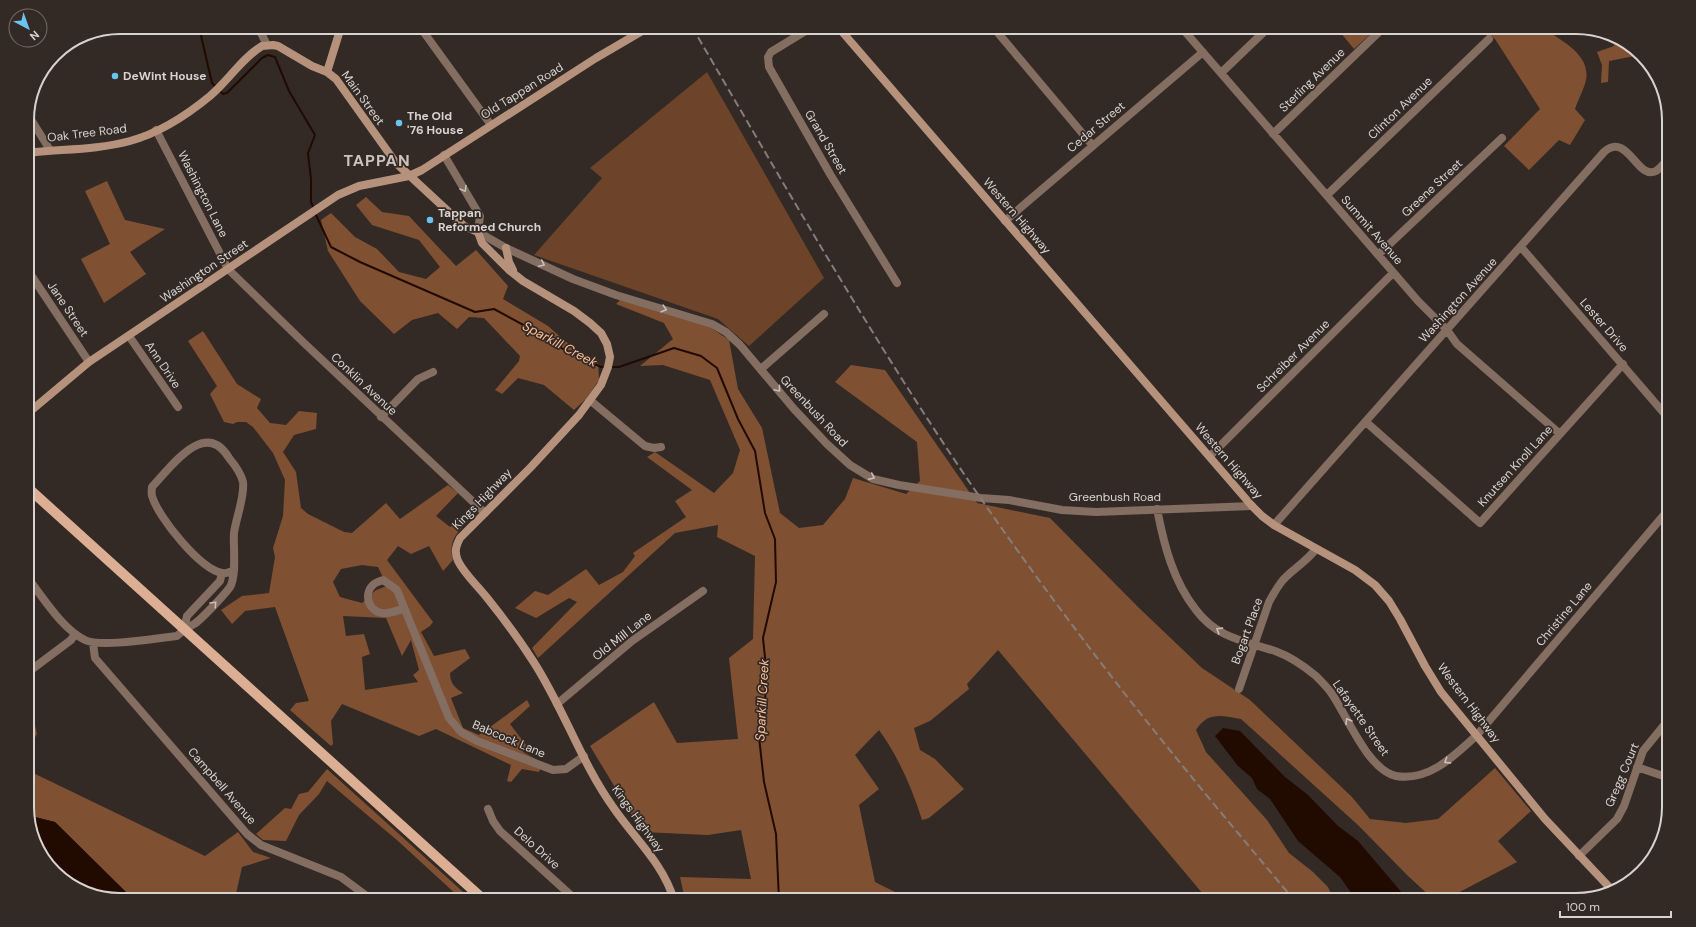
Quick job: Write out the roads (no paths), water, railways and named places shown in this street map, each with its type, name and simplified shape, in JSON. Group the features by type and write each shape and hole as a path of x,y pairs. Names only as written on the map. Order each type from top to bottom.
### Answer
{"main road":[{"path":"34,493 476,893"}],"street":[{"path":"262,34 267,45 278,46 317,69 327,72"},
{"name":"Main Street","path":"339,34 327,72 336,78 388,152 409,176"},
{"path":"425,34 491,125"},
{"name":"Old Tappan Road","path":"409,176 422,170 596,58 637,34"},
{"name":"Grand Street","path":"801,34 771,52 768,57 769,67 830,174 897,283"},
{"name":"Western Highway","path":"844,34 1252,506 1274,525 1355,570 1375,585 1400,619 1425,666 1441,692 1545,818 1608,886"},
{"path":"999,34 1093,146"},
{"name":"Summit Avenue","path":"1187,34 1327,194 1378,255 1447,330 1457,344 1560,434"},
{"path":"1221,73 1262,34"},
{"name":"Sterling Avenue","path":"1273,134 1377,34"},
{"name":"Clinton Avenue","path":"1327,194 1489,39"},
{"name":"Oak Tree Road","path":"34,152 120,143 143,136 181,116 212,95 258,48 267,45"},
{"name":"Cedar Street","path":"1005,220 1203,52"},
{"path":"34,124 50,150"},
{"name":"Washington Lane","path":"156,130 228,269"},
{"name":"Greene Street","path":"1378,255 1502,138"},
{"name":"Washington Avenue","path":"1274,525 1610,147 1617,146 1624,150 1644,169 1650,172 1655,171 1662,164"},
{"path":"409,176 464,226 478,232 480,216 444,156"},
{"name":"Washington Street","path":"34,408 89,362 338,195 359,186 409,176"},
{"name":"Greenbush Road","path":"478,232 506,248 572,279 616,295 712,324 726,332 740,345 827,444 850,465 874,479 899,485 981,498 1009,500 1062,510 1096,512 1252,506"},
{"name":"Kings Highway","path":"478,232 482,243 515,275 574,311 590,323 600,333 607,344 610,357 601,385 591,401 567,429 460,538 455,549 458,561 519,639 557,704 613,807 660,867 672,893"},
{"name":"Lester Drive","path":"1521,246 1662,411"},
{"path":"506,248 508,262 515,275"},
{"name":"Conklin Avenue","path":"228,269 381,417 485,513"},
{"name":"Schreiber Avenue","path":"1210,456 1393,272"},
{"name":"Jane Street","path":"34,280 89,362"},
{"path":"761,369 824,314"},
{"name":"Ann Drive","path":"128,336 178,407"},
{"name":"Knutsen Knoll Lane","path":"1366,422 1480,523 1623,364"},
{"path":"381,417 418,379 433,372"},
{"path":"591,401 645,446 654,448 661,447"},
{"path":"34,586 64,623 75,634 93,643 109,643 177,636 184,629 195,624 231,586 234,570 234,532 241,502 243,482 225,451 216,444 203,443 192,447 183,454 152,487 151,494 170,528 208,567 222,573 228,573 234,570"},
{"name":"Lafayette Street","path":"1157,509 1163,539 1172,567 1183,591 1196,611 1214,628 1232,638 1276,652 1293,660 1316,676 1332,694 1359,740 1372,758 1384,770 1396,776 1414,776 1433,770 1454,756 1477,735"},
{"name":"Christine Lane","path":"1477,735 1662,517"},
{"name":"Bogart Place","path":"1239,689 1275,591 1284,579 1308,559 1316,549"},
{"path":"184,629 187,616 220,581 222,573"},
{"name":"Babcock Lane","path":"404,608 392,613 381,613 370,605 368,600 370,590 375,583 383,580 397,590 449,718 461,732 477,741 553,770 566,769 584,756"},
{"name":"Old Mill Lane","path":"557,704 632,641 703,591"},
{"path":"34,668 71,640 75,634"},
{"name":"Campbell Avenue","path":"93,643 95,658 247,834 261,845 341,877 363,893"},
{"name":"Gregg Court","path":"1579,856 1617,819 1624,806 1643,751 1662,728"},
{"path":"1637,767 1662,776"},
{"name":"Delo Drive","path":"488,809 493,821 500,830 568,893"}],"waterway":[{"name":"Sparkill Creek","path":"201,34 212,83 217,88"},
{"name":"Sparkill Creek","path":"220,91 223,94 227,93 262,58 268,55 275,57 289,91 315,135 308,153 311,179 311,202 314,209"},
{"name":"Sparkill Creek","path":"315,213 331,247 360,262 475,312 494,309 540,334 563,349 601,367 606,367"},
{"name":"Sparkill Creek","path":"610,367 619,367 674,348 701,356 717,368 738,419 755,451 765,513 775,539 776,582 763,638 766,667 765,707 758,728 764,782 776,834 779,893"}],"railway":[{"path":"696,34 858,308 928,419 983,502 1083,640 1125,694 1288,893"}],"place":[{"name":"DeWint House","path":"115,76"},
{"name":"The Old '76 House","path":"399,123"},
{"name":"Tappan Reformed Church","path":"430,220"}],"district":[{"name":"TAPPAN","path":"377,160"}]}
